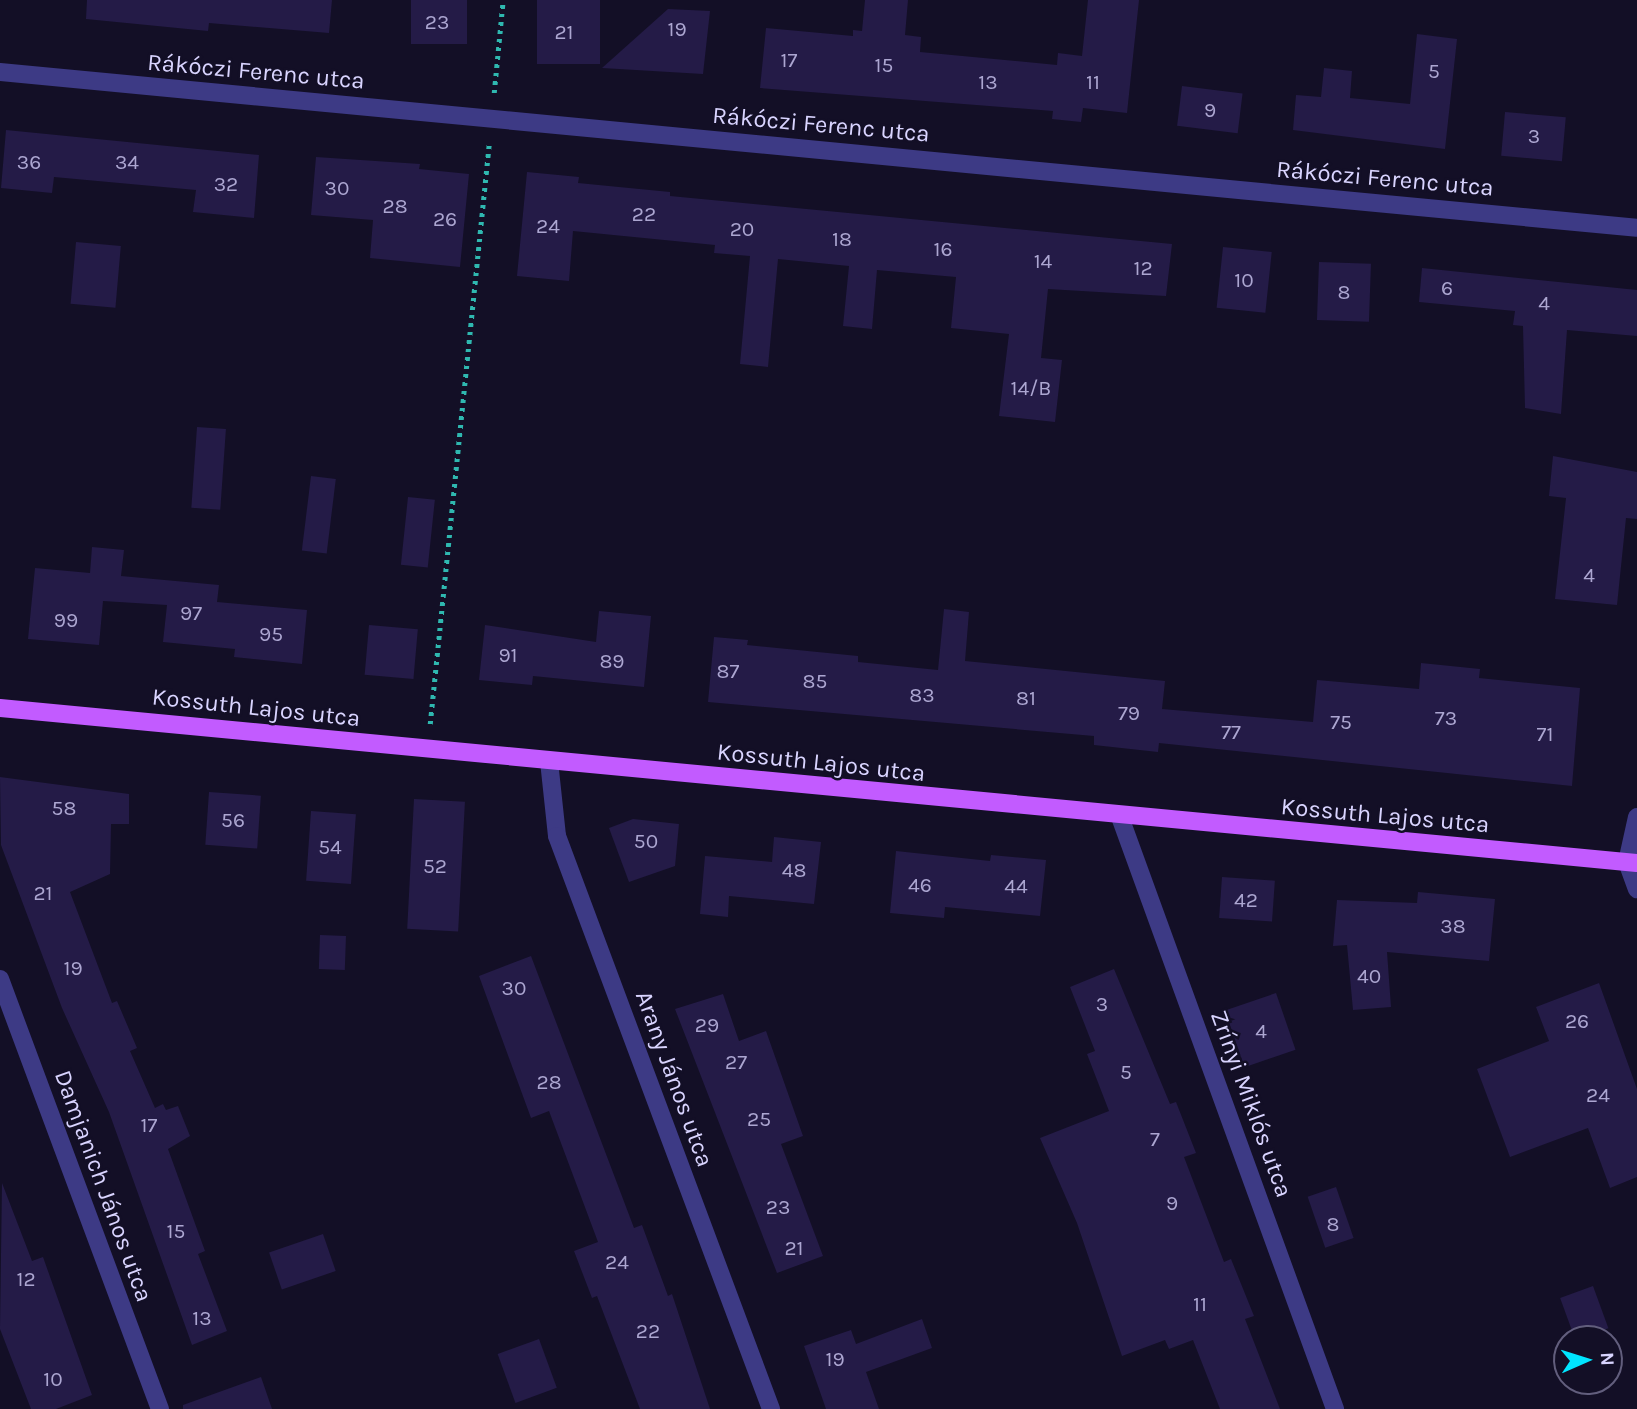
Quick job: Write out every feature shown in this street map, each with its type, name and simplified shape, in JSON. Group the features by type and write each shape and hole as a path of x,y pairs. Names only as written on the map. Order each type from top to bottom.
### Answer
{"main road":[{"name":"Kossuth Lajos utca","path":"0,708 1120,817 1632,862"}],"street":[{"name":"Rákóczi Ferenc utca","path":"0,72 1637,228"},
{"name":"Arany János utca","path":"549,761 557,836 771,1409"},
{"name":"Zrínyi Miklós utca","path":"1120,817 1335,1409"},
{"path":"1637,817 1632,862 1637,889"},
{"name":"Damjanich János utca","path":"0,979 160,1409"}],"path":[{"path":"428,750 503,0"}],"building":[{"path":"87,0 332,0 329,33 209,23 208,31 86,19"},
{"path":"411,0 467,0 467,44 411,44"},
{"path":"537,0 600,0 600,64 537,64"},
{"path":"865,0 908,0 905,35 921,37 920,52 1057,65 1058,53 1082,56 1088,0 1139,0 1127,113 1083,108 1081,122 1052,119 1053,111 760,88 766,28 853,36 853,30 862,31"},
{"path":"668,9 710,11 703,74 602,68"},
{"path":"1417,34 1457,39 1445,149 1293,130 1296,95 1321,97 1324,68 1352,71 1350,98 1410,104"},
{"path":"1182,86 1243,93 1238,133 1177,126"},
{"path":"1505,112 1566,117 1562,161 1501,156"},
{"path":"6,130 259,155 254,218 193,212 196,190 54,177 52,193 1,188"},
{"path":"316,157 420,164 419,169 469,174 460,267 370,258 373,220 311,215"},
{"path":"527,172 579,177 578,183 670,192 670,196 1172,244 1166,296 1048,289 1041,358 1062,360 1055,422 999,416 1009,334 951,328 956,277 877,270 872,329 843,326 849,266 778,259 768,367 740,364 750,256 714,253 715,245 573,231 569,281 517,276"},
{"path":"76,242 121,246 115,308 71,304"},
{"path":"1223,247 1272,252 1265,313 1217,308"},
{"path":"1319,262 1371,264 1369,322 1317,320"},
{"path":"1422,268 1637,290 1637,336 1567,330 1561,414 1525,408 1523,326 1513,325 1515,311 1419,302"},
{"path":"197,427 226,429 220,510 191,508"},
{"path":"1553,456 1637,472 1637,519 1626,518 1617,605 1555,599 1566,498 1549,496"},
{"path":"311,476 336,479 327,553 302,550"},
{"path":"408,497 435,500 428,567 401,565"},
{"path":"92,547 124,550 121,576 219,585 217,602 307,610 302,664 234,657 235,649 163,642 167,605 103,601 99,645 28,639 35,568 90,573"},
{"path":"944,609 969,612 965,661 1165,681 1162,709 1313,722 1317,680 1419,689 1421,663 1480,669 1479,678 1580,688 1572,786 1159,743 1158,752 1094,745 1094,736 708,702 714,637 748,640 747,645 858,656 858,662 938,670"},
{"path":"599,611 651,616 644,687 533,676 532,685 479,680 485,625 596,642"},
{"path":"369,625 418,629 413,679 365,675"},
{"path":"0,777 129,794 129,824 111,824 110,874 70,892 112,1003 117,1001 137,1048 130,1051 155,1108 163,1104 166,1110 178,1106 190,1136 168,1149 205,1251 198,1254 227,1331 192,1345 109,1112 62,1008 1,845"},
{"path":"209,792 261,796 257,848 205,845"},
{"path":"414,799 465,802 458,931 407,929"},
{"path":"311,811 356,814 351,884 306,881"},
{"path":"633,819 679,824 675,866 629,882 609,828"},
{"path":"774,837 821,842 814,904 729,896 728,917 700,914 705,856 772,862"},
{"path":"896,851 990,861 991,855 1046,860 1040,916 945,907 944,918 890,913"},
{"path":"1222,877 1275,881 1272,922 1219,918"},
{"path":"1418,892 1495,899 1489,961 1387,952 1391,1007 1353,1010 1347,945 1333,946 1337,900 1417,903"},
{"path":"320,935 346,936 345,970 319,969"},
{"path":"531,956 634,1228 642,1225 668,1296 672,1294 710,1409 640,1409 597,1296 592,1298 574,1251 598,1242 549,1111 531,1118 479,976"},
{"path":"1114,969 1170,1104 1176,1102 1196,1153 1184,1157 1224,1262 1231,1259 1254,1316 1245,1319 1280,1409 1220,1409 1193,1340 1169,1349 1165,1340 1122,1356 1077,1223 1040,1138 1109,1111 1087,1054 1095,1051 1070,987"},
{"path":"1599,983 1637,1089 1637,1177 1610,1188 1588,1128 1510,1157 1477,1069 1549,1041 1536,1007"},
{"path":"1276,993 1296,1050 1244,1067 1225,1011"},
{"path":"723,994 739,1041 766,1031 803,1136 781,1144 823,1256 777,1273 675,1009"},
{"path":"2,1183 32,1261 43,1257 92,1395 56,1409 31,1409 0,1329"},
{"path":"1336,1187 1354,1238 1325,1248 1308,1197"},
{"path":"323,1234 336,1271 282,1289 269,1253"},
{"path":"1593,1286 1607,1325 1570,1325 1560,1298"},
{"path":"922,1319 932,1348 866,1372 879,1409 826,1409 804,1346 851,1330 856,1344"},
{"path":"539,1339 557,1388 515,1403 498,1354"},
{"path":"261,1377 272,1409 183,1409 183,1405"}]}
